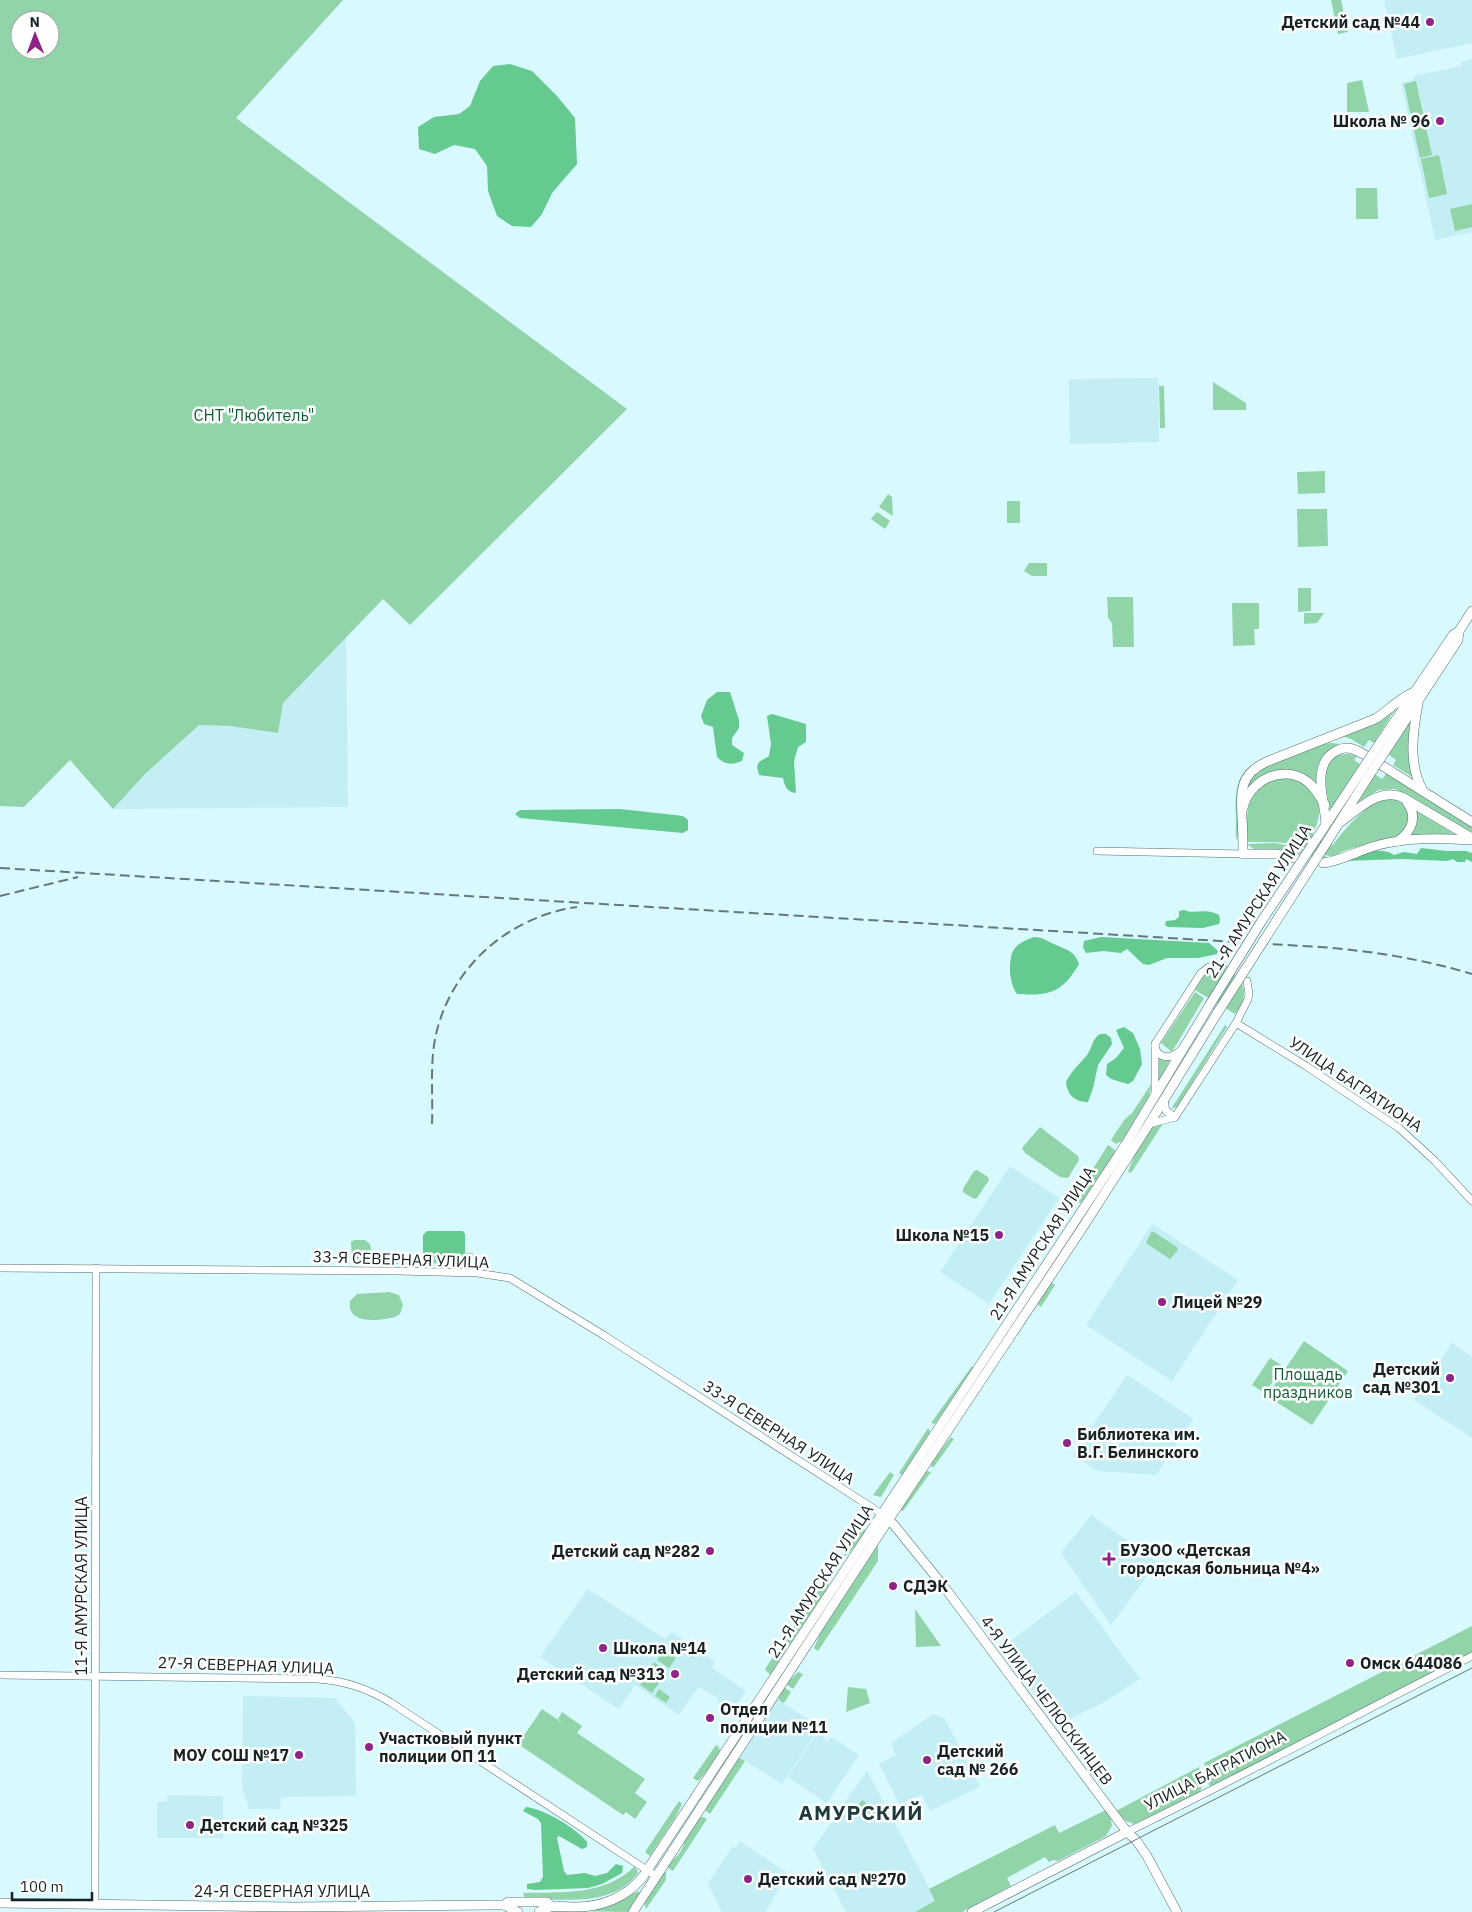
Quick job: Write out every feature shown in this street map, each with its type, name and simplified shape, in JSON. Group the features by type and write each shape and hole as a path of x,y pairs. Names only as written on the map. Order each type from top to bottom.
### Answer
{"main road":[{"name":"21-Я АМУРСКАЯ УЛИЦА","path":"1028,1301 1260,922 1326,824 1366,772 1416,696 1458,640 1459,631 1472,611"},
{"path":"1296,858 1276,854 1243,854 1240,794 1245,780 1252,771 1266,762 1375,719 1408,694 1416,696 1414,765 1415,775 1423,791"},
{"path":"1322,740 1344,742 1352,745 1362,753 1351,748 1343,748 1335,751 1326,759 1321,774 1326,824"},
{"path":"1381,765 1472,822"},
{"name":"21-Я АМУРСКАЯ УЛИЦА","path":"647,1870 1028,1301 1149,1124 1339,823 1366,772"},
{"path":"1242,816 1245,801 1252,789 1262,780 1277,775 1290,774 1303,779 1315,789 1324,805"},
{"path":"1339,823 1378,796 1390,794 1406,800 1472,839"},
{"path":"1398,841 1410,830 1413,822 1411,808 1406,800"},
{"path":"1323,863 1332,862 1375,846 1398,841 1433,838 1472,839"},
{"name":"21-Я АМУРСКАЯ УЛИЦА","path":"632,1912 885,1516"},
{"name":"4-Я УЛИЦА ЧЕЛЮСКИНЦЕВ","path":"885,1516 945,1588 1127,1832 1136,1840 1147,1856 1177,1912"},
{"name":"УЛИЦА БАГРАТИОНА","path":"972,1912 1127,1832"},
{"name":"24-Я СЕВЕРНАЯ УЛИЦА","path":"504,1905 508,1902 547,1902 556,1908 584,1907 609,1901 633,1888 647,1870"},
{"name":"24-Я СЕВЕРНАЯ УЛИЦА","path":"0,1903 294,1907 504,1905 518,1912"},
{"path":"538,1912 556,1908"}],"street":[{"path":"1097,851 1243,854"},
{"path":"1152,1101 1156,1091 1153,1051 1155,1044 1201,973 1209,967 1224,965"},
{"path":"1149,1124 1175,1117 1236,1023 1250,994 1247,981"},
{"name":"УЛИЦА БАГРАТИОНА","path":"1236,1023 1306,1066 1399,1128 1435,1161 1472,1201"},
{"path":"1155,1044 1157,1052 1164,1057 1175,1055 1183,1048"},
{"path":"1164,1100 1166,1111 1175,1117"},
{"name":"33-Я СЕВЕРНАЯ УЛИЦА","path":"0,1268 411,1271 477,1273 510,1278 605,1336 885,1516"},
{"name":"11-Я АМУРСКАЯ УЛИЦА","path":"95,1904 96,1268"},
{"name":"УЛИЦА БАГРАТИОНА","path":"1127,1832 1208,1793 1316,1735 1472,1656"},
{"name":"27-Я СЕВЕРНАЯ УЛИЦА","path":"0,1675 318,1679 350,1683 390,1702 656,1876"}],"shaded area":[{"name":"Детский сад №44","path":"1384,0 1472,0 1472,43 1397,59"},
{"name":"Школа № 96","path":"1472,59 1472,232 1435,240 1401,83 1413,80 1414,76 1461,66 1461,62"},
{"path":"1158,378 1159,442 1070,444 1069,379"},
{"path":"346,637 348,807 113,809 146,773 199,725 230,726 277,733 283,703"},
{"name":"Школа №15","path":"1010,1166 1059,1198 989,1304 940,1272"},
{"name":"Лицей №29","path":"1152,1224 1238,1280 1172,1381 1086,1325"},
{"name":"Детский сад №301","path":"1452,1343 1472,1357 1472,1438 1414,1400"},
{"path":"1127,1375 1193,1419 1156,1475 1097,1471 1073,1455"},
{"path":"1091,1515 1157,1562 1111,1625 1061,1553"},
{"name":"Школа №14","path":"588,1589 665,1639 672,1632 715,1662 712,1668 746,1691 734,1708 732,1707 730,1711 717,1700 718,1698 698,1687 679,1715 635,1685 619,1709 540,1657"},
{"path":"1076,1592 1140,1679 1101,1704 1059,1723 1003,1653 1005,1645"},
{"name":"МОУ СОШ №17","path":"243,1696 335,1698 355,1723 356,1796 281,1797 280,1809 249,1809 242,1786"},
{"path":"776,1698 820,1727 782,1784 738,1756"},
{"name":"Детский сад № 266","path":"933,1714 945,1719 980,1787 930,1811 922,1795 899,1804 879,1764 896,1755 891,1743"},
{"path":"820,1729 825,1732 822,1737 828,1741 831,1737 859,1755 827,1803 788,1777"},
{"path":"867,1771 936,1901 915,1912 846,1912 813,1849"},
{"name":"Детский сад №325","path":"167,1795 223,1796 223,1838 157,1838 157,1802 167,1802"},
{"name":"Детский сад №270","path":"740,1841 789,1874 765,1912 721,1911 708,1883 733,1846 736,1848"}],"green space":[{"name":"СНТ \"Любитель\"","path":"0,0 343,0 236,118 627,409 410,625 383,599 283,703 278,733 230,726 199,725 146,773 113,809 70,760 24,807 0,806"},
{"path":"1331,0 1341,0 1348,32 1338,34"},
{"path":"510,64 532,71 557,96 575,118 577,164 552,193 542,214 531,227 512,226 497,216 488,191 487,166 475,149 454,145 435,154 419,149 418,127 434,117 459,114 470,106 480,81 493,66"},
{"path":"1362,80 1369,112 1347,112 1347,83"},
{"path":"1416,81 1432,155 1420,158 1404,84"},
{"path":"1439,155 1447,194 1429,198 1421,159"},
{"path":"1356,188 1377,188 1378,219 1356,219"},
{"path":"1472,204 1472,227 1455,231 1450,209"},
{"path":"1213,382 1246,403 1246,410 1213,410"},
{"path":"1159,386 1164,386 1165,428 1160,428"},
{"path":"1325,471 1325,493 1298,494 1297,472"},
{"path":"888,494 892,497 893,516 879,507"},
{"path":"1007,501 1020,501 1020,523 1007,523"},
{"path":"1297,509 1327,509 1328,546 1298,547"},
{"path":"877,512 890,521 885,529 871,519"},
{"path":"1029,563 1047,563 1047,576 1032,576 1024,571"},
{"path":"1298,588 1311,588 1311,611 1298,612"},
{"path":"1107,597 1133,597 1134,647 1113,647 1112,623 1108,618"},
{"path":"1232,603 1259,603 1259,629 1254,629 1255,645 1233,646"},
{"path":"1304,613 1324,613 1317,623 1304,624"},
{"path":"717,692 730,692 739,720 739,728 732,738 732,745 744,753 742,761 732,764 726,763 717,757 713,727 704,724 701,716 707,700"},
{"path":"1396,708 1374,743 1369,740 1364,747 1342,736"},
{"path":"772,714 806,724 806,742 798,747 794,761 796,793 790,792 783,778 759,775 757,767 759,762 769,756 771,744 767,716"},
{"path":"1412,718 1410,755 1412,777 1393,765 1396,760 1388,754"},
{"path":"1321,744 1340,744 1328,751 1320,760 1316,779 1317,786 1287,772 1247,793 1247,782 1260,768"},
{"path":"1349,754 1357,756 1354,760 1360,764 1330,811 1326,783 1328,766 1339,755"},
{"path":"1256,763 1250,769 1237,841 1237,787 1243,773"},
{"path":"1387,773 1472,827 1472,832 1460,827 1396,789 1378,790 1354,807 1375,774 1382,779"},
{"path":"1286,778 1305,785 1312,791 1319,806 1319,815 1312,834 1333,845 1358,816 1383,799 1391,798 1403,804 1408,816 1406,828 1395,837 1331,856 1290,844 1247,842 1248,808 1251,799 1263,785 1273,780"},
{"path":"620,809 683,816 688,820 688,830 683,833 520,818 515,814 520,810"},
{"path":"1415,810 1460,837 1409,838"},
{"path":"1274,843 1296,847 1327,857 1323,859 1288,851 1255,850 1247,844"},
{"path":"1421,848 1466,851 1472,853 1472,862 1466,859 1465,862 1457,862 1453,859 1447,861 1402,859 1344,861 1376,851 1388,852 1394,855 1404,852 1417,854"},
{"path":"1179,911 1192,912 1205,911 1219,915 1219,924 1203,928 1168,927 1165,925 1166,921 1175,920 1179,917"},
{"path":"1034,937 1069,951 1075,956 1079,964 1067,981 1054,991 1038,994 1017,994 1010,975 1012,953 1021,943"},
{"path":"1101,937 1209,943 1218,951 1217,954 1198,958 1167,958 1149,965 1143,964 1127,949 1121,953 1103,951 1086,953 1083,947 1084,941"},
{"path":"1220,968 1226,969 1235,975 1242,983 1244,989 1242,1002 1235,1014 1195,990 1204,975"},
{"path":"1195,992 1204,998 1172,1052 1161,1043"},
{"path":"1225,1025 1227,1027 1177,1107 1171,1109"},
{"path":"1124,1027 1133,1033 1140,1049 1142,1064 1133,1081 1128,1084 1111,1079 1106,1075 1107,1064 1116,1058 1124,1048 1116,1030"},
{"path":"1100,1034 1106,1034 1111,1038 1112,1044 1098,1065 1088,1102 1079,1101 1070,1094 1066,1082 1087,1055 1095,1039"},
{"path":"1157,1057 1170,1060 1159,1081"},
{"path":"1152,1083 1149,1096 1122,1141 1116,1144 1111,1140"},
{"path":"1164,1122 1131,1173 1128,1172 1135,1154 1151,1128"},
{"path":"1040,1127 1078,1156 1079,1160 1068,1178 1060,1177 1025,1153 1022,1148"},
{"path":"1108,1145 1115,1150 1114,1154 1083,1202 1079,1203 1074,1199"},
{"path":"977,1170 988,1177 989,1180 977,1198 974,1199 963,1192 963,1189 974,1171"},
{"path":"427,1231 463,1231 465,1234 465,1256 462,1258 425,1258 423,1255 423,1235"},
{"path":"1151,1232 1177,1247 1178,1250 1170,1259 1146,1243"},
{"path":"354,1240 365,1240 370,1244 372,1256 368,1264 354,1264 351,1242"},
{"path":"466,1253 473,1253 471,1265 427,1263 423,1261 423,1255 427,1259 462,1258"},
{"path":"377,1256 418,1256 418,1260 414,1264 401,1264 401,1262 398,1262 398,1264 381,1263 378,1261"},
{"path":"1050,1281 1055,1285 1041,1307 1036,1303"},
{"path":"389,1292 399,1295 403,1305 400,1314 395,1317 381,1320 365,1320 353,1314 350,1309 350,1301 357,1294"},
{"name":"Площадь праздников","path":"1304,1341 1348,1371 1312,1425 1267,1396"},
{"path":"1270,1358 1283,1366 1265,1393 1252,1385"},
{"path":"972,1366 974,1368 935,1424 931,1423"},
{"path":"928,1428 930,1432 902,1475 899,1473"},
{"path":"951,1437 954,1439 933,1468 930,1464"},
{"path":"925,1471 931,1472 903,1511 900,1509"},
{"path":"890,1472 894,1475 881,1497 873,1495"},
{"path":"859,1526 866,1531 846,1556 844,1555 845,1547"},
{"path":"878,1545 878,1561 818,1651 814,1648 820,1634"},
{"path":"828,1582 826,1593 797,1637 787,1647 786,1652 771,1675 765,1669 821,1586"},
{"path":"915,1609 941,1646 916,1647"},
{"path":"1472,1626 1472,1655 1211,1786 1209,1785 1204,1763"},
{"path":"688,1645 698,1652 693,1658 684,1651"},
{"path":"664,1650 676,1658 669,1668 657,1660"},
{"path":"654,1662 666,1671 659,1680 647,1672"},
{"path":"798,1672 803,1674 793,1689 786,1684"},
{"path":"647,1675 659,1683 652,1693 640,1685"},
{"path":"784,1687 791,1692 784,1703 780,1701 778,1696"},
{"path":"848,1687 866,1689 870,1703 846,1712"},
{"path":"659,1689 670,1697 666,1703 655,1696"},
{"path":"542,1709 564,1724 558,1719 562,1712 582,1726 577,1733 645,1779 635,1793 647,1802 635,1819 626,1812 623,1815 518,1744"},
{"path":"716,1745 719,1747 720,1752 698,1781 693,1778"},
{"path":"740,1758 745,1761 710,1814 705,1808 737,1759"},
{"path":"1199,1767 1203,1784 1199,1794 1134,1824 1126,1821 1116,1811"},
{"path":"862,1800 877,1811 873,1817 857,1806"},
{"path":"679,1801 682,1804 675,1818 650,1856 645,1852"},
{"path":"526,1807 542,1811 559,1820 587,1842 587,1847 582,1849 559,1836 557,1838 564,1871 567,1875 585,1873 595,1876 607,1873 616,1864 623,1866 622,1873 602,1884 588,1888 527,1889 527,1884 540,1882 543,1877 541,1823 538,1819 523,1811"},
{"path":"1106,1810 1111,1819 1112,1826 1106,1836 1058,1861 1053,1860 1049,1862 1045,1857 1007,1878 1011,1886 962,1912 915,1912 935,1901 929,1889 1055,1825 1059,1833"},
{"path":"700,1818 707,1819 673,1871 667,1867 680,1852 684,1841"},
{"path":"635,1866 638,1873 628,1884 602,1896 573,1900 530,1899 525,1898 523,1893 568,1892 597,1887 623,1876"},
{"path":"664,1871 666,1873 666,1880 646,1909 644,1902"},
{"path":"638,1891 640,1893 629,1912 567,1911 602,1909"}],"tram line":[{"path":"994,1912 1472,1668"}],"railway":[{"path":"0,868 1320,947 1397,956 1472,974"},
{"path":"0,896 78,877"},
{"path":"432,1124 433,1049 442,1014 453,990 468,969 485,951 505,935 527,922 551,913 577,907"}],"place":[{"name":"Детский сад №44","path":"1430,22"},
{"name":"Школа № 96","path":"1440,121"},
{"name":"Школа №15","path":"999,1235"},
{"name":"Лицей №29","path":"1162,1302"},
{"name":"Детский сад №301","path":"1450,1378"},
{"name":"Библиотека им. В.Г. Белинского","path":"1067,1443"},
{"name":"Детский сад №282","path":"710,1551"},
{"name":"БУЗОО «Детская городская больница №4»","path":"1109,1559"},
{"name":"СДЭК","path":"893,1586"},
{"name":"Школа №14","path":"603,1648"},
{"name":"Омск 644086","path":"1350,1663"},
{"name":"Детский сад №313","path":"675,1674"},
{"name":"Отдел полиции №11","path":"710,1718"},
{"name":"Участковый пункт полиции ОП 11","path":"369,1747"},
{"name":"МОУ СОШ №17","path":"299,1755"},
{"name":"Детский сад № 266","path":"927,1760"},
{"name":"Детский сад №325","path":"190,1825"},
{"name":"Детский сад №270","path":"748,1879"}],"district":[{"name":"АМУРСКИЙ","path":"861,1812"}]}
